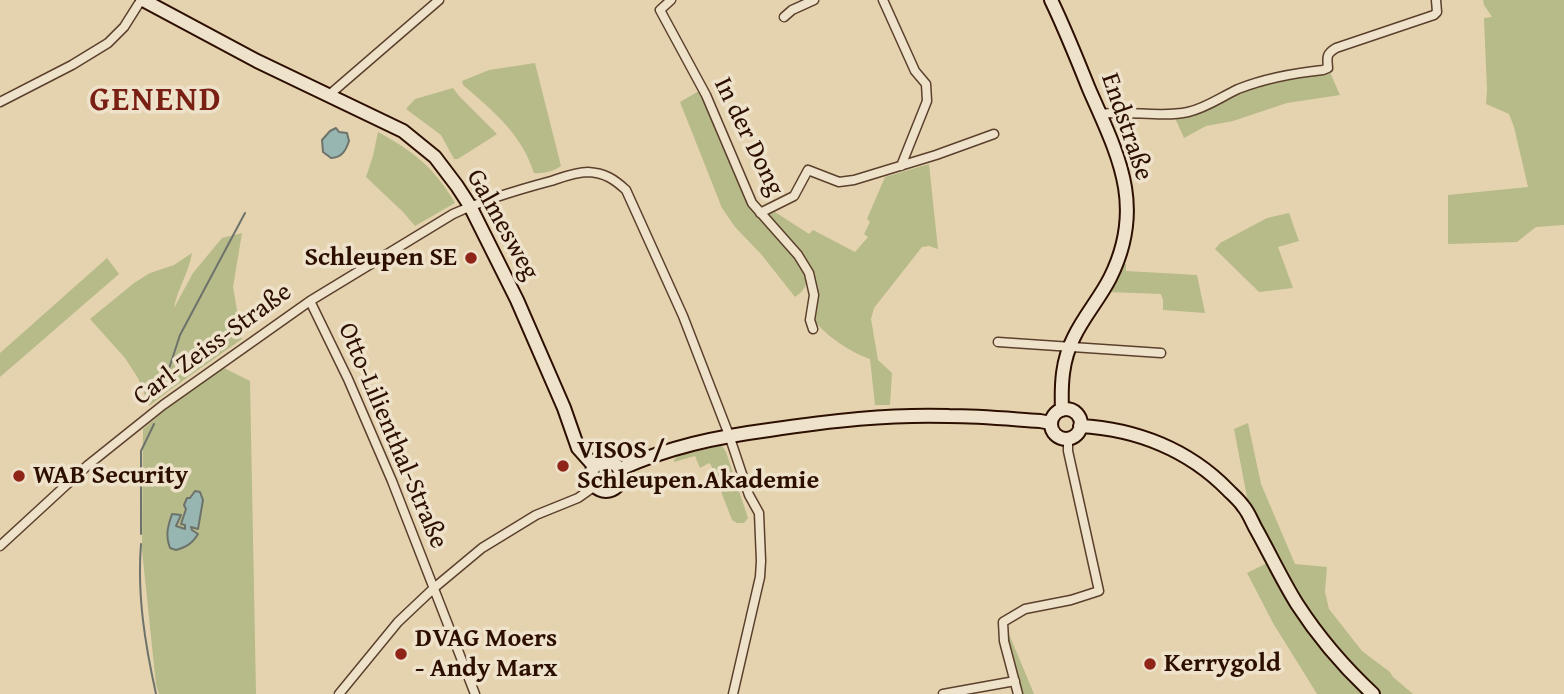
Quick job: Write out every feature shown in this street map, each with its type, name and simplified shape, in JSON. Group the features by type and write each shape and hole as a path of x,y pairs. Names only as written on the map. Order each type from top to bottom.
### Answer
{"street":[{"name":"Galmesweg","path":"142,0 257,61 403,131 440,163 470,206 517,300 564,408 578,448 594,466"},
{"path":"0,102 108,43 124,27 142,0"},
{"path":"329,95 439,0"},
{"name":"In der Dong","path":"671,0 660,10 706,95 752,203 810,273 814,295 810,320 813,329"},
{"path":"784,17 792,10 814,0"},
{"path":"883,0 915,71 926,84 927,101 901,166"},
{"name":"Endstraße","path":"1051,0 1114,144 1127,189 1128,214 1125,236 1110,279 1074,335 1070,346 1062,373 1062,410"},
{"path":"1101,114 1188,112 1238,89 1275,77 1323,70 1328,68 1328,52 1434,15 1437,12 1436,0"},
{"path":"761,213 794,196 808,170 839,181 854,180 994,134"},
{"name":"Carl-Zeiss-Straße","path":"0,546 88,465 163,405 310,301 470,206 489,198 586,172 613,178 626,190 683,316 759,513 761,561 758,587 733,694"},
{"name":"Otto-Lilienthal-Straße","path":"310,301 348,379 392,481 475,694"},
{"path":"998,342 1161,353"},
{"path":"1062,410 1073,411 1080,421 1076,435 1068,439 1059,438 1051,428 1054,415 1062,410"},
{"path":"620,469 677,447 729,435 827,421 949,416 1051,423"},
{"path":"1080,426 1127,432 1149,439 1178,451 1221,482 1244,506 1312,627 1346,668 1373,694"},
{"path":"1018,694 1004,641 1003,622 1025,609 1071,600 1098,591 1068,451 1068,439"},
{"path":"608,460 620,469 621,481 613,490 603,491 591,480 594,466 599,462 608,460"},
{"path":"339,694 398,622 482,548 536,515 578,498 595,486"},
{"path":"943,694 1014,681"}],"green space":[{"path":"1483,0 1564,0 1564,225 1536,227 1517,242 1448,244 1448,195 1528,187 1509,114 1486,104 1484,18 1492,17"},
{"path":"535,63 561,166 544,173 534,173 512,133 462,81 489,70"},
{"path":"1329,70 1340,95 1287,103 1233,121 1206,126 1184,138 1174,116 1269,81"},
{"path":"453,88 497,134 458,159 454,159 441,135 406,109 415,99"},
{"path":"699,91 749,204 804,269 806,285 795,297 722,208 680,102"},
{"path":"378,132 422,161 439,179 455,203 415,226 366,177"},
{"path":"929,164 938,249 922,247 874,308 871,319 878,360 892,373 890,405 875,405 870,359 839,343 813,319 816,296 812,272 767,215 775,212 809,234 813,230 855,252 868,237 864,234 870,222 867,219 885,177"},
{"path":"1289,213 1299,241 1278,247 1293,288 1259,292 1215,249 1220,243 1267,218"},
{"path":"242,233 233,287 242,339 149,406 138,378 125,358 90,319 134,283 150,273 174,265 192,253 174,308 193,273 222,238"},
{"path":"107,258 119,274 0,377 0,353"},
{"path":"1122,264 1126,264 1126,271 1197,275 1205,313 1163,310 1161,294 1108,292"},
{"path":"218,365 250,381 256,694 159,694 142,550 143,429"},
{"path":"1248,423 1261,484 1295,564 1327,567 1325,592 1329,609 1362,651 1413,694 1317,694 1273,623 1247,573 1267,563 1255,539 1234,429"},
{"path":"719,446 726,452 748,518 744,523 732,520 709,463 700,468 695,456 674,462 677,456"},
{"path":"1009,634 1034,694 1020,694 1006,636"}],"water":[{"path":"336,128 339,132 347,133 349,141 343,153 331,158 323,152 322,140"},
{"path":"195,491 200,492 203,500 198,529 191,527 198,534 186,546 176,550 170,548 167,535 172,514 181,515 176,526 185,529 185,525 181,524 186,509 184,505"}],"waterway":[{"path":"161,393 180,335 245,213"},
{"path":"141,534 141,451 154,424"},
{"path":"141,544 143,619 156,694"}],"place":[{"name":"Schleupen SE","path":"471,258"},
{"name":"VISOS / Schleupen.Akademie","path":"563,466"},
{"name":"WAB Security","path":"19,476"},
{"name":"DVAG Moers - Andy Marx","path":"401,654"},
{"name":"Kerrygold","path":"1150,664"}],"district":[{"name":"GENEND","path":"156,102"}]}
